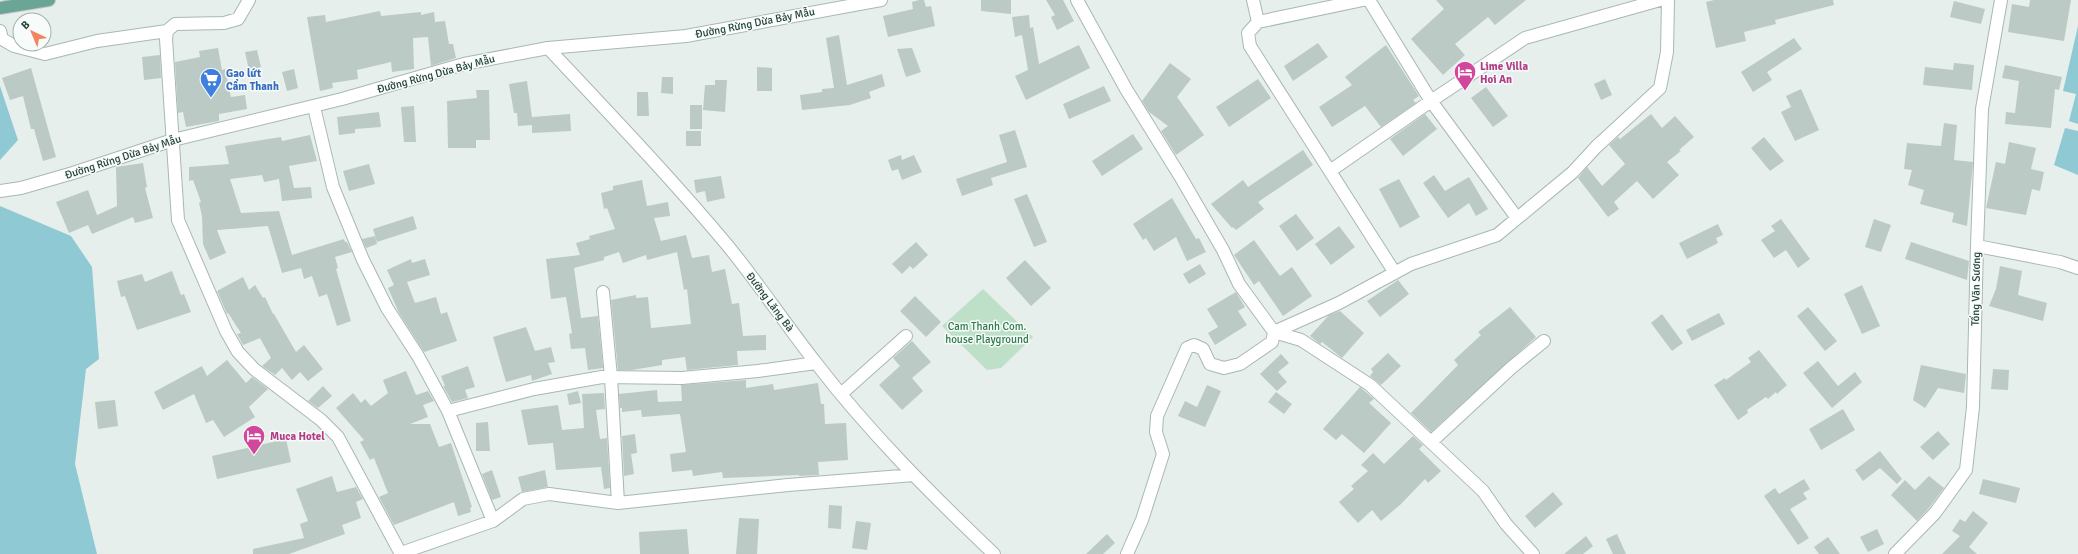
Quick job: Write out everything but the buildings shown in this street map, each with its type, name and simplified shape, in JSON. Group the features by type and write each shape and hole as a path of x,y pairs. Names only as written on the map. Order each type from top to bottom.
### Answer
{"main road":[{"path":"0,8 49,0"}],"street":[{"path":"0,32 2,39 14,46 45,54 97,41 167,30 175,24 224,23 238,19 249,0"},
{"name":"Đường Rừng Dừa Bảy Mẫu","path":"0,191 21,188 173,140 314,107 464,64 548,48 686,36 881,0"},
{"path":"1076,0 1126,89 1180,176 1223,250 1240,284 1274,332 1301,340 1370,385 1484,491 1506,524 1533,554"},
{"path":"1253,0 1258,22"},
{"path":"1363,0 1258,22 1248,33 1250,46 1395,273"},
{"path":"1369,0 1431,101 1517,218"},
{"path":"1330,171 1525,38 1660,0"},
{"path":"1274,332 1339,303 1411,264 1497,235 1573,172 1596,148 1660,88 1667,52 1668,0"},
{"name":"Tống Văn Sương","path":"1895,554 1935,513 1966,470 1973,407 1982,109 2001,0"},
{"path":"167,30 166,39 178,220 226,331 238,352 254,369 322,420 338,437 401,553 493,522 523,499 549,494 618,502 788,485 914,475"},
{"name":"Đường Lăng Bà","path":"548,48 665,173 730,248 841,394 931,494 994,554"},
{"path":"314,107 333,187 363,260 387,308 415,351 448,411 493,522"},
{"path":"1977,246 2060,262 2078,268"},
{"path":"603,292 611,378 618,502"},
{"path":"1127,554 1142,520 1163,454 1156,432 1157,416 1187,348 1194,345 1203,349 1210,364 1224,368 1240,364 1272,342 1274,332"},
{"path":"841,394 906,336"},
{"path":"1431,442 1511,368 1544,341"},
{"path":"448,411 534,389 611,378 682,378 758,371 816,363"}],"green space":[{"name":"Cam Thanh Com. house Playground","path":"983,289 1033,337 1001,368 987,370 942,326"}],"water":[{"path":"2078,26 2078,124 2069,121 2076,94 2063,91"},
{"path":"0,86 18,140 0,160"},
{"path":"2065,128 2078,131 2078,175 2054,165"},
{"path":"0,206 71,236 92,267 99,359 86,369 75,464 97,554 0,554"}],"place":[{"name":"Lime Villa Hoi An","path":"1465,92"},
{"name":"Gạo lứt Cẩm Thanh","path":"211,98"},
{"name":"Muca Hotel","path":"254,456"}]}
